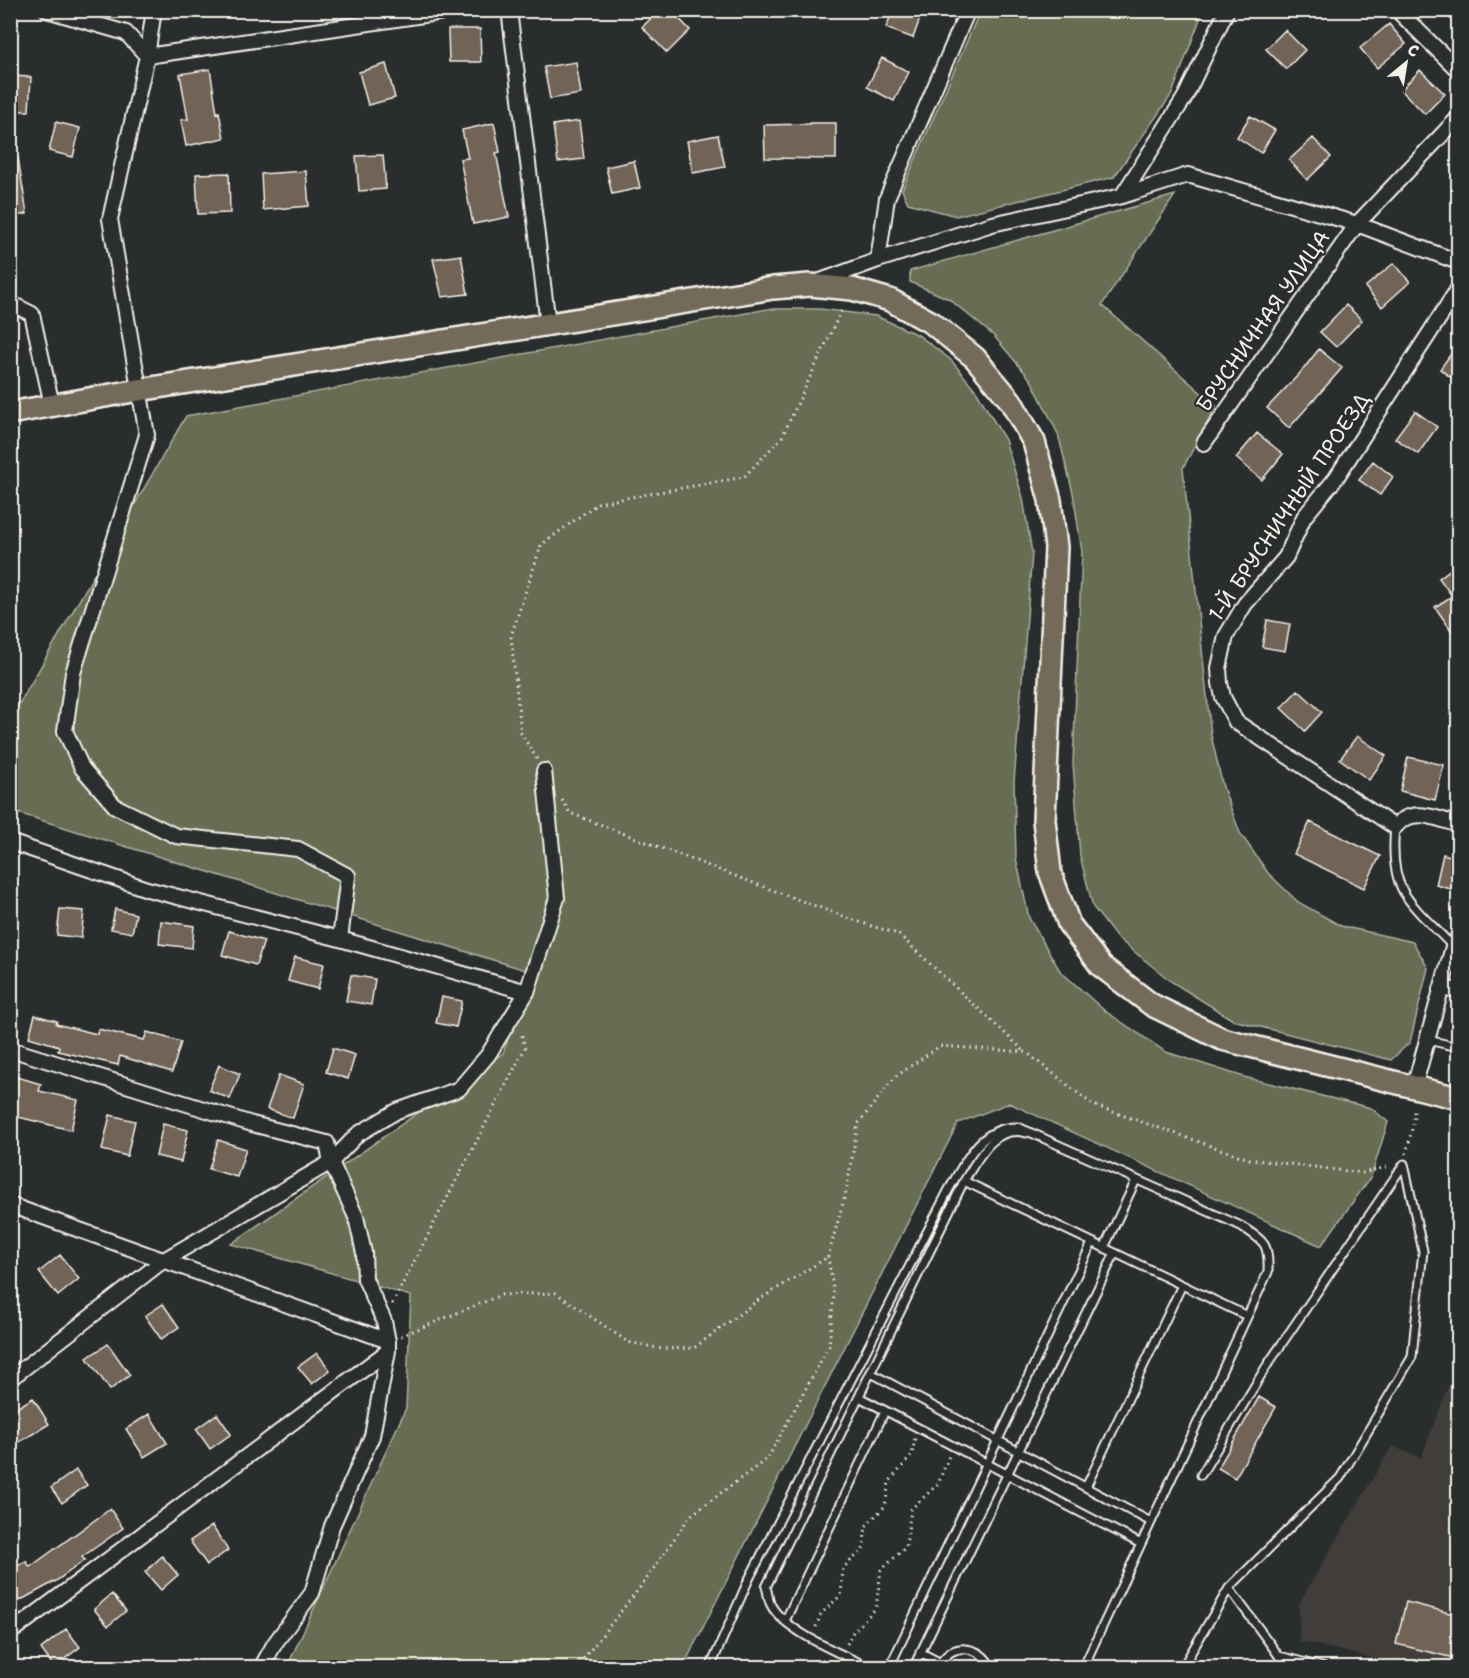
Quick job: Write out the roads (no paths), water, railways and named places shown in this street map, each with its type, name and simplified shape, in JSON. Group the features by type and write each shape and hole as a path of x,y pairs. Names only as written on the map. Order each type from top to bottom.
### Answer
{"main road":[{"path":"10,413 139,390 773,288 810,285 852,289 890,300 932,323 975,358 1010,400 1034,442 1050,500 1056,548 1044,820 1050,872 1069,924 1101,966 1152,1005 1222,1039 1458,1098"}],"street":[{"path":"47,10 126,33 147,56"},
{"path":"154,10 147,56 110,219 147,435 73,673 64,731 82,768 115,806 176,836 298,849 348,876 340,939"},
{"path":"147,56 457,10"},
{"path":"509,10 548,324"},
{"path":"878,260 887,198 969,10"},
{"path":"1122,196 1185,97 1227,10"},
{"path":"1397,10 1458,70"},
{"name":"БРУСНИЧНАЯ УЛИЦА","path":"1204,443 1357,224 1458,118"},
{"path":"810,285 878,260 992,224 1122,196 1188,175 1357,224 1458,262"},
{"name":"1-Й БРУСНИЧНЫЙ ПРОЕЗД","path":"1395,827 1236,722 1223,697 1219,668 1222,650 1234,622 1257,589 1286,557 1304,517 1336,478 1458,289"},
{"path":"10,303 32,314 52,405"},
{"path":"10,1379 164,1260 331,1162 358,1134 397,1111 459,1089 488,1055 527,992 557,898 544,771"},
{"path":"1395,827 1401,819 1414,815 1432,817 1458,825"},
{"path":"10,842 147,889 340,939 527,992"},
{"path":"1414,1088 1456,942"},
{"path":"1442,989 1458,990"},
{"path":"10,1049 252,1124 327,1143 331,1162 356,1217 364,1253 365,1279 384,1321 388,1346 372,1436 332,1526 312,1593 275,1643 261,1668"},
{"path":"10,1204 388,1346"},
{"path":"10,1633 388,1346"}],"lane":[{"path":"1395,827 1394,847 1403,891 1413,904 1456,942"},
{"path":"1428,1040 1458,1047"},
{"path":"710,1668 764,1550 948,1191 973,1149 992,1131 1005,1126 1018,1126 1241,1226 1259,1238 1269,1251 1268,1272 1083,1668"},
{"path":"871,1668 811,1638 785,1621 771,1605 766,1587 964,1181 986,1146 1001,1134 1020,1131 1039,1136"},
{"path":"1182,1668 1228,1588 1340,1478 1412,1357 1423,1251 1404,1164 1266,1367 1202,1476"},
{"path":"1104,1248 1136,1180"},
{"path":"964,1181 1247,1316"},
{"path":"889,1668 1092,1243"},
{"path":"913,1668 1114,1253"},
{"path":"1086,1487 1182,1285"},
{"path":"871,1373 1151,1522"},
{"path":"859,1397 1141,1545"},
{"path":"785,1621 885,1411"},
{"path":"1228,1588 1279,1656 1326,1668"},
{"path":"920,1652 940,1665 953,1650 971,1648 986,1657 991,1668"}]}
